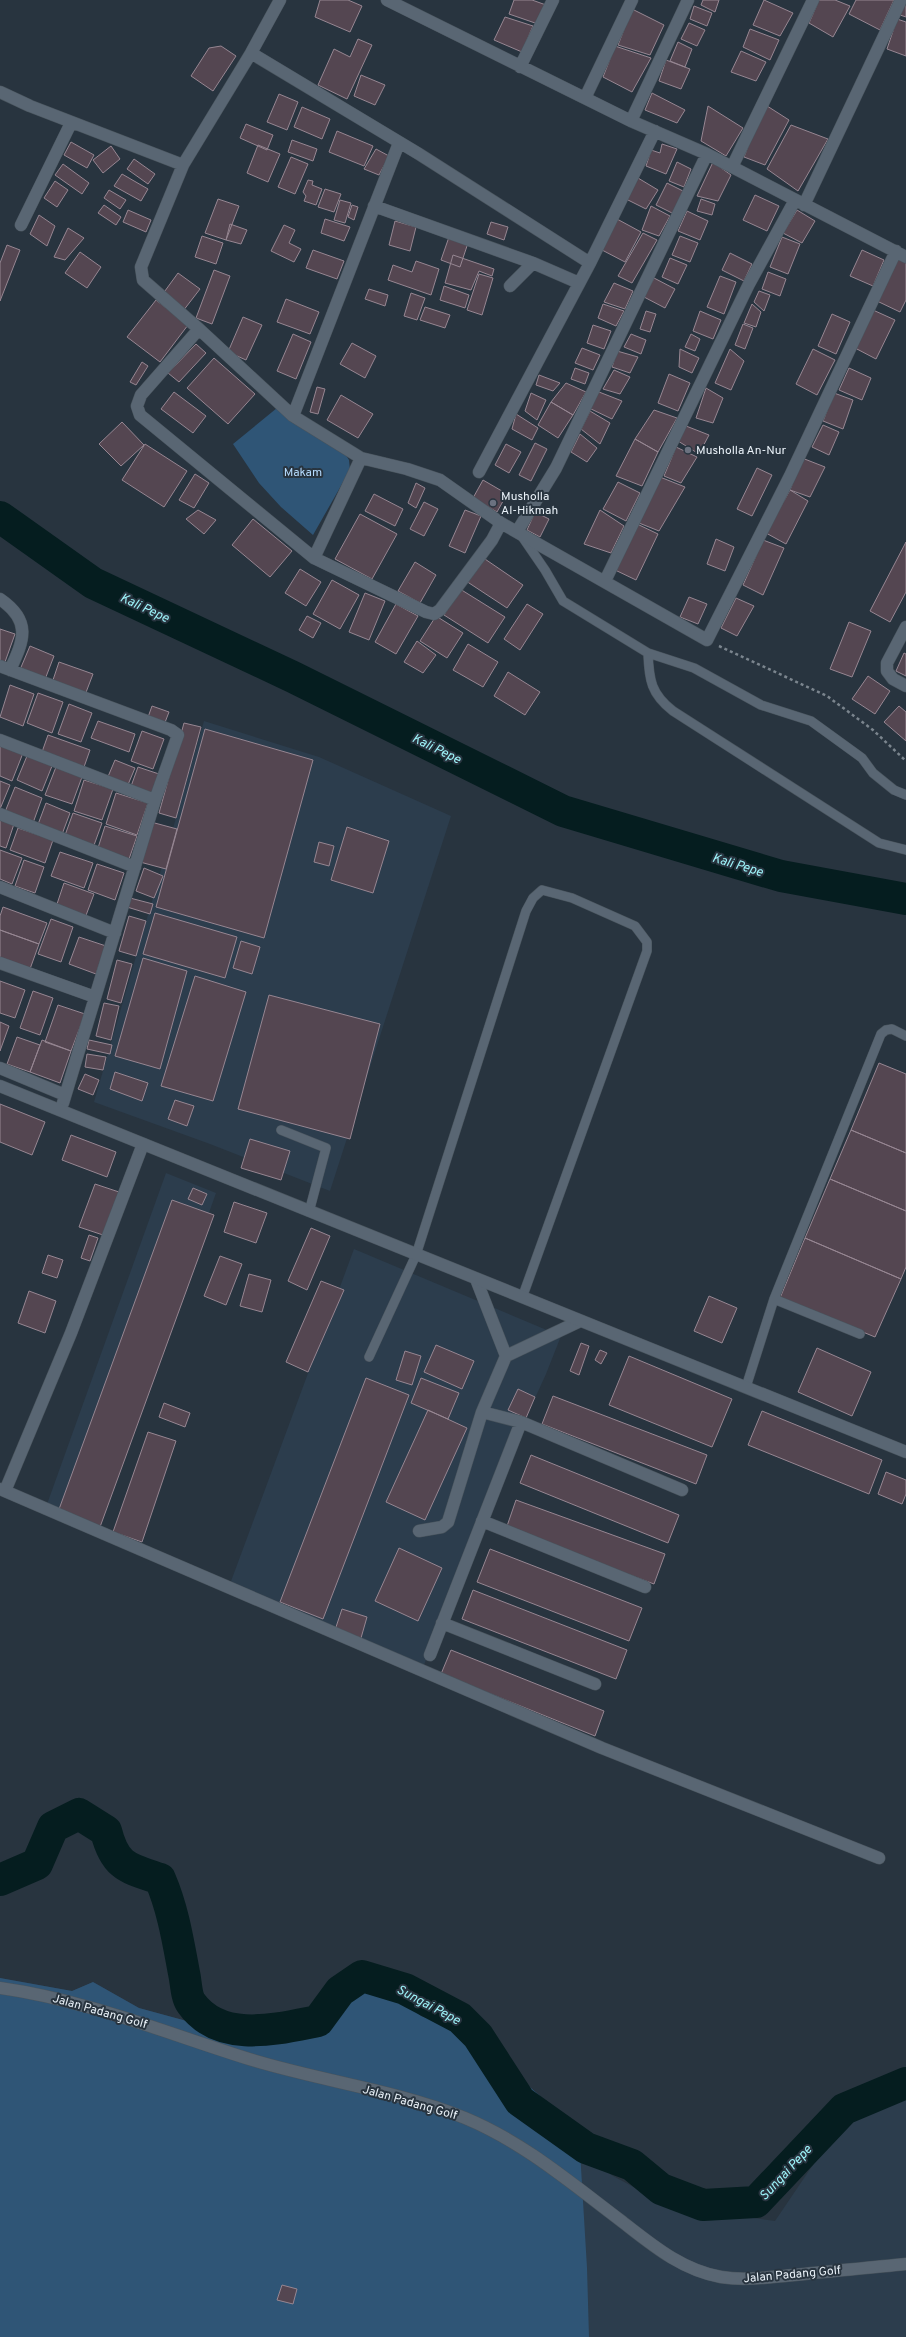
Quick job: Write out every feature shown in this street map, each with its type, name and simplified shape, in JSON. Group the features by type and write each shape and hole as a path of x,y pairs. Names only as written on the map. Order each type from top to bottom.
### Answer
{"street":[{"path":"280,0 251,53 183,165 142,267 141,275 143,280 199,329 293,416 361,458 407,469 440,480 501,522 518,530 707,640 903,255 707,154 631,121 387,0"},
{"path":"520,67 552,0"},
{"path":"586,98 632,0"},
{"path":"631,121 688,0"},
{"path":"732,167 813,0"},
{"path":"605,581 749,284 800,202 876,58 901,0"},
{"path":"251,53 590,263"},
{"path":"0,92 71,123 183,165"},
{"path":"21,225 71,123"},
{"path":"479,472 590,263 655,131"},
{"path":"293,416 398,143"},
{"path":"518,530 556,468 707,154"},
{"path":"374,206 533,263 579,283"},
{"path":"510,286 533,263"},
{"path":"199,329 141,395 137,406 140,415 314,558 426,612 434,614 440,610 492,540 501,522"},
{"path":"314,558 361,458"},
{"path":"0,599 13,608 20,620 23,633 21,645 5,668 176,732 178,738 156,800 64,1099 0,1068"},
{"path":"906,627 887,663 887,671 893,679 906,686"},
{"path":"0,740 156,800"},
{"path":"0,814 135,867"},
{"path":"0,887 115,933"},
{"path":"0,962 95,997"},
{"path":"0,1086 416,1256 906,1452"},
{"path":"143,1144 71,1333 3,1490 594,1745 879,1858"},
{"path":"476,1279 506,1356"},
{"path":"419,1531 442,1527 448,1522 482,1412 506,1356 580,1321"},
{"path":"482,1412 521,1422 682,1490"},
{"path":"430,1655 521,1422"},
{"path":"482,1521 645,1587"},
{"path":"442,1623 595,1684"},
{"name":"Jalan Padang Golf","path":"0,1988 38,1993 118,2015 248,2059 320,2079 395,2096 466,2118 497,2133 531,2154 659,2252 705,2273 721,2277 748,2279 906,2264"}],"lane":[{"path":"518,530 545,570 563,601 648,653 694,668 761,705 811,721 862,758 873,773 889,786 906,795"},
{"path":"648,653 649,672 654,690 662,702 673,711 879,843 906,850"},
{"path":"369,1357 416,1256 526,911 533,898 542,890 572,898 635,926 647,942 647,951 522,1298"},
{"path":"746,1387 774,1299 881,1034 886,1030 892,1029 906,1036"},
{"path":"281,1130 326,1148 309,1212"},
{"path":"774,1299 860,1334"}],"path":[{"path":"707,640 827,696 873,730 906,761"}],"shaded area":[{"path":"204,721 319,757 451,816 330,1191 210,1144 94,1102"},
{"path":"166,1173 216,1193 99,1524 46,1507"},
{"path":"354,1249 561,1336 546,1374 480,1519 424,1665 230,1584"},
{"path":"0,1978 72,1991 93,1982 139,2008 249,2038 270,2015 292,2025 312,2018 332,1995 346,1983 391,1992 421,2016 447,2026 524,2082 555,2109 545,2130 580,2151 613,2176 654,2198 696,2215 747,2217 775,2221 842,2122 906,2093 906,2337 0,2337"}],"green space":[{"name":"Makam","path":"277,408 344,452 349,460 350,470 313,535 281,507 259,483 233,444"},
{"path":"0,1978 72,1991 93,1982 139,2008 249,2038 270,2015 292,2025 312,2018 332,1995 346,1983 391,1992 421,2016 447,2026 524,2082 555,2109 545,2130 580,2151 587,2268 589,2337 0,2337"}],"building":[{"path":"320,0 348,0 362,6 350,32 315,17"},
{"path":"514,0 532,0 546,5 538,24 509,14"},
{"path":"703,0 719,0 715,12 701,5"},
{"path":"764,0 793,13 780,36 753,25"},
{"path":"819,0 835,0 850,6 833,37 809,23"},
{"path":"856,0 894,0 880,30 849,14"},
{"path":"906,0 906,17 900,15"},
{"path":"694,6 712,13 707,26 690,19"},
{"path":"632,9 664,25 650,55 618,45"},
{"path":"505,17 533,26 522,52 494,40"},
{"path":"897,19 906,22 906,56 887,49"},
{"path":"689,23 705,30 697,46 681,39"},
{"path":"750,29 779,40 770,60 743,47"},
{"path":"358,39 372,45 347,99 318,85 334,49 350,57"},
{"path":"678,42 692,49 685,67 670,61"},
{"path":"221,46 236,56 213,91 191,76 209,48"},
{"path":"615,46 651,58 632,92 603,77"},
{"path":"741,51 766,62 756,81 731,72"},
{"path":"666,60 690,69 681,89 659,81"},
{"path":"361,75 385,85 375,105 354,96"},
{"path":"652,93 685,110 677,123 645,110"},
{"path":"279,94 298,102 287,130 267,122"},
{"path":"764,104 789,120 765,165 744,157"},
{"path":"708,106 743,128 726,156 701,141"},
{"path":"302,107 330,119 322,139 294,127"},
{"path":"246,124 273,135 267,150 240,138"},
{"path":"791,125 828,139 798,191 767,169"},
{"path":"337,131 373,146 364,166 329,152"},
{"path":"292,140 317,149 313,161 288,152"},
{"path":"71,142 94,155 87,168 64,155"},
{"path":"662,144 677,149 666,174 646,166 651,150 660,153"},
{"path":"258,145 280,154 268,182 247,173"},
{"path":"111,146 120,159 103,173 93,160"},
{"path":"376,149 389,156 379,175 364,169"},
{"path":"291,157 308,164 295,194 278,187"},
{"path":"134,159 155,174 148,184 127,169"},
{"path":"677,162 691,169 684,187 669,181"},
{"path":"713,162 731,175 718,201 697,196"},
{"path":"63,164 89,183 82,194 55,175"},
{"path":"122,174 148,189 141,201 114,186"},
{"path":"638,178 658,190 646,209 626,199"},
{"path":"308,180 313,181 312,185 322,189 316,205 304,201 306,196 303,192"},
{"path":"55,181 68,190 57,207 44,198"},
{"path":"667,183 683,191 674,214 656,205"},
{"path":"325,189 341,194 334,212 318,207"},
{"path":"109,190 126,200 120,209 104,198"},
{"path":"755,195 779,206 767,231 743,220"},
{"path":"218,199 239,206 226,240 205,233"},
{"path":"701,199 715,204 712,215 697,211"},
{"path":"340,200 351,203 345,223 334,220"},
{"path":"104,205 121,217 116,225 98,213"},
{"path":"352,205 358,207 354,220 348,217"},
{"path":"651,206 670,216 659,236 642,230"},
{"path":"128,210 151,220 146,232 123,222"},
{"path":"797,210 815,221 802,243 783,233"},
{"path":"687,211 708,221 700,240 678,231"},
{"path":"39,215 55,226 47,246 30,234"},
{"path":"325,219 350,227 344,241 321,233"},
{"path":"617,219 641,232 625,262 602,250"},
{"path":"395,221 416,227 410,251 389,245"},
{"path":"491,222 508,227 504,240 487,234"},
{"path":"230,224 247,230 241,244 226,240"},
{"path":"284,225 295,230 289,243 301,249 294,262 271,251"},
{"path":"68,228 84,238 65,260 54,257"},
{"path":"643,233 657,240 632,283 618,276"},
{"path":"202,236 223,243 216,264 195,257"},
{"path":"680,236 698,243 690,262 672,255"},
{"path":"449,237 468,243 460,267 441,260"},
{"path":"782,237 800,244 788,274 770,267"},
{"path":"7,245 20,250 0,301 0,263"},
{"path":"313,250 344,261 337,279 306,268"},
{"path":"862,250 884,260 873,286 850,276"},
{"path":"80,252 101,267 87,288 65,273"},
{"path":"730,253 752,264 744,281 722,270"},
{"path":"453,255 494,269 492,276 479,271 471,290 445,283"},
{"path":"897,256 906,261 906,300 900,312 877,301"},
{"path":"670,258 687,265 678,284 662,277"},
{"path":"416,261 439,269 431,295 388,280 393,265 412,272"},
{"path":"214,270 230,276 212,324 196,318"},
{"path":"768,272 786,279 780,296 762,289"},
{"path":"178,273 200,289 183,311 162,295"},
{"path":"479,274 493,278 482,315 467,310"},
{"path":"720,276 736,282 724,314 707,307"},
{"path":"654,278 675,289 665,308 644,297"},
{"path":"614,283 633,291 625,309 604,302"},
{"path":"444,286 469,295 465,308 440,300"},
{"path":"369,289 388,295 385,306 365,299"},
{"path":"759,291 770,295 764,311 754,302"},
{"path":"411,293 425,298 417,320 404,316"},
{"path":"286,299 319,312 310,334 277,322"},
{"path":"156,300 188,325 160,362 127,337"},
{"path":"603,304 624,311 616,326 598,318"},
{"path":"752,304 761,312 756,327 744,323"},
{"path":"425,307 450,315 445,328 420,320"},
{"path":"873,310 895,320 876,359 855,348"},
{"path":"646,311 656,314 650,332 640,329"},
{"path":"700,311 721,320 713,339 693,331"},
{"path":"832,314 850,322 836,354 818,346"},
{"path":"243,317 262,325 246,360 228,352"},
{"path":"743,324 753,328 745,349 735,345"},
{"path":"593,325 611,331 604,349 587,343"},
{"path":"293,334 311,342 296,379 277,371"},
{"path":"631,334 646,340 641,354 624,347"},
{"path":"691,334 700,339 695,351 685,347"},
{"path":"352,343 376,356 365,378 340,364"},
{"path":"196,344 206,353 179,382 168,373"},
{"path":"582,348 600,355 593,370 575,363"},
{"path":"680,349 699,358 692,373 679,367"},
{"path":"730,349 744,361 731,390 715,383"},
{"path":"813,349 835,360 817,395 796,384"},
{"path":"617,351 638,357 630,373 612,367"},
{"path":"214,358 255,394 228,424 187,388"},
{"path":"142,362 148,366 136,385 130,382"},
{"path":"575,368 589,373 585,384 571,379"},
{"path":"849,368 871,378 862,400 839,390"},
{"path":"614,370 630,377 620,394 603,389"},
{"path":"669,374 690,383 678,411 658,403"},
{"path":"539,375 560,383 553,391 536,385"},
{"path":"566,383 586,392 573,415 551,402"},
{"path":"317,387 325,389 318,414 310,412"},
{"path":"706,388 723,398 713,423 696,418"},
{"path":"174,392 206,416 193,433 161,409"},
{"path":"599,392 622,401 612,419 589,408"},
{"path":"531,393 546,400 537,420 525,411"},
{"path":"834,393 853,400 843,429 823,421"},
{"path":"341,395 373,414 358,438 327,420"},
{"path":"551,402 573,415 558,438 538,425"},
{"path":"654,410 677,418 658,452 635,439"},
{"path":"590,411 610,423 600,444 581,429"},
{"path":"516,414 538,428 532,440 512,429"},
{"path":"122,422 144,445 121,466 99,444"},
{"path":"823,425 839,432 829,455 812,447"},
{"path":"686,426 709,435 699,454 678,441"},
{"path":"580,434 597,448 587,462 571,452"},
{"path":"635,439 658,452 642,486 616,476"},
{"path":"535,443 547,449 531,481 519,475"},
{"path":"145,444 187,471 164,507 122,480"},
{"path":"506,444 521,452 509,473 495,465"},
{"path":"676,447 697,457 681,483 664,476"},
{"path":"802,458 825,467 810,497 790,490"},
{"path":"757,468 772,475 752,516 737,509"},
{"path":"195,474 209,483 194,508 179,500"},
{"path":"660,477 685,487 659,531 639,523"},
{"path":"483,480 507,494 497,512 473,498"},
{"path":"618,482 640,493 626,521 603,509"},
{"path":"416,483 425,488 416,508 408,503"},
{"path":"790,490 808,501 786,544 766,533"},
{"path":"374,494 403,509 395,526 365,511"},
{"path":"424,502 438,509 424,536 410,529"},
{"path":"198,510 216,520 204,534 186,519"},
{"path":"465,510 481,516 465,553 449,546"},
{"path":"600,510 624,526 611,553 584,544"},
{"path":"535,512 549,519 540,537 527,530"},
{"path":"360,514 397,534 372,579 335,559"},
{"path":"253,519 292,551 270,577 232,545"},
{"path":"635,523 658,534 636,580 613,569"},
{"path":"716,539 734,547 725,571 707,564"},
{"path":"763,540 784,548 763,595 743,585"},
{"path":"906,542 906,592 890,622 870,611"},
{"path":"482,557 523,585 507,608 466,581"},
{"path":"415,562 436,575 420,603 398,591"},
{"path":"300,569 321,582 306,606 285,593"},
{"path":"332,580 359,595 340,629 313,614"},
{"path":"460,589 505,617 488,643 444,615"},
{"path":"365,593 385,601 369,640 349,632"},
{"path":"689,597 707,604 698,624 680,617"},
{"path":"736,598 754,606 737,636 721,628"},
{"path":"396,604 418,616 396,654 375,642"},
{"path":"527,604 543,614 520,650 504,639"},
{"path":"307,616 321,623 313,638 299,630"},
{"path":"436,616 463,633 447,658 420,641"},
{"path":"849,622 871,631 852,677 830,669"},
{"path":"0,629 15,634 5,662 0,660"},
{"path":"417,641 436,655 423,673 404,662"},
{"path":"468,644 498,662 483,687 453,670"},
{"path":"30,646 54,656 44,682 19,672"},
{"path":"904,653 906,654 906,676 896,671"},
{"path":"59,662 93,674 85,695 52,683"},
{"path":"508,672 540,692 525,715 494,696"},
{"path":"868,676 890,691 875,714 852,699"},
{"path":"10,685 34,694 23,726 0,717"},
{"path":"38,693 63,702 52,733 27,723"},
{"path":"69,704 92,713 81,742 58,734"},
{"path":"152,706 169,712 164,725 147,720"},
{"path":"899,706 906,712 906,741 884,722"},
{"path":"98,721 135,734 129,752 91,738"},
{"path":"184,723 201,727 176,818 159,813"},
{"path":"205,729 313,760 264,938 156,907"},
{"path":"142,731 164,739 153,769 131,761"},
{"path":"48,735 90,750 84,767 42,752"},
{"path":"0,745 23,753 12,781 0,776"},
{"path":"27,756 52,766 42,791 17,780"},
{"path":"115,760 135,768 127,787 107,779"},
{"path":"56,767 82,777 72,804 45,795"},
{"path":"138,767 159,774 151,796 130,789"},
{"path":"84,780 113,789 102,820 74,811"},
{"path":"0,781 10,785 0,809"},
{"path":"15,787 42,798 33,823 5,812"},
{"path":"116,793 148,803 137,835 106,824"},
{"path":"46,803 70,813 61,837 37,827"},
{"path":"73,813 102,823 93,848 64,838"},
{"path":"0,819 14,824 6,848 0,846"},
{"path":"151,822 177,829 166,869 140,862"},
{"path":"105,826 137,836 128,862 97,851"},
{"path":"347,827 389,841 373,893 331,880"},
{"path":"18,828 53,840 45,863 10,850"},
{"path":"319,842 334,846 329,866 314,862"},
{"path":"0,850 22,858 12,884 0,879"},
{"path":"60,852 93,863 84,888 51,876"},
{"path":"24,860 44,867 35,893 15,886"},
{"path":"97,864 124,873 115,900 88,890"},
{"path":"144,868 163,876 154,898 136,891"},
{"path":"64,883 94,894 85,918 56,907"},
{"path":"130,898 153,904 150,914 127,907"},
{"path":"3,907 47,923 39,944 0,930 0,916"},
{"path":"155,913 237,937 225,978 143,954"},
{"path":"129,916 146,921 136,956 119,951"},
{"path":"51,919 73,927 61,962 38,954"},
{"path":"0,930 39,944 30,969 0,958"},
{"path":"79,937 106,946 96,974 69,964"},
{"path":"241,941 260,947 252,974 233,968"},
{"path":"143,958 187,971 160,1069 115,1056"},
{"path":"117,960 132,964 121,1003 107,999"},
{"path":"195,976 246,992 213,1101 161,1086"},
{"path":"0,981 25,990 15,1018 0,1013"},
{"path":"33,991 53,998 40,1035 20,1028"},
{"path":"269,995 380,1024 350,1139 238,1109"},
{"path":"104,1003 119,1006 111,1040 96,1036"},
{"path":"58,1005 85,1014 71,1051 45,1042"},
{"path":"0,1022 9,1026 0,1051"},
{"path":"17,1037 40,1045 30,1072 7,1064"},
{"path":"42,1040 71,1051 60,1083 30,1072"},
{"path":"89,1040 112,1045 110,1054 87,1049"},
{"path":"87,1054 106,1057 103,1070 85,1067"},
{"path":"879,1063 906,1074 906,1153 851,1130"},
{"path":"115,1072 148,1083 142,1101 110,1089"},
{"path":"85,1074 99,1080 93,1095 78,1089"},
{"path":"175,1100 194,1106 187,1126 168,1119"},
{"path":"0,1104 45,1122 32,1155 0,1142"},
{"path":"851,1130 906,1153 906,1211 830,1179"},
{"path":"71,1135 116,1152 107,1177 62,1160"},
{"path":"250,1139 290,1151 281,1180 241,1168"},
{"path":"830,1179 906,1211 906,1267 901,1279 805,1238"},
{"path":"95,1184 119,1192 103,1235 79,1227"},
{"path":"193,1188 207,1194 202,1205 188,1199"},
{"path":"172,1200 214,1215 100,1527 58,1512"},
{"path":"234,1202 267,1213 256,1243 224,1232"},
{"path":"311,1228 330,1236 307,1290 288,1281"},
{"path":"89,1235 98,1238 90,1261 81,1258"},
{"path":"805,1238 901,1279 875,1337 780,1298"},
{"path":"48,1255 63,1260 57,1278 42,1273"},
{"path":"220,1256 242,1264 226,1305 204,1296"},
{"path":"249,1274 271,1280 262,1312 240,1306"},
{"path":"321,1281 344,1290 308,1372 286,1362"},
{"path":"29,1291 56,1301 45,1333 18,1323"},
{"path":"709,1296 737,1308 722,1343 694,1331"},
{"path":"581,1343 589,1346 579,1375 570,1371"},
{"path":"436,1345 474,1361 462,1389 424,1372"},
{"path":"817,1348 871,1372 852,1416 798,1392"},
{"path":"600,1350 607,1353 601,1364 595,1360"},
{"path":"405,1351 421,1356 412,1385 396,1380"},
{"path":"629,1356 732,1399 712,1447 609,1405"},
{"path":"366,1378 409,1395 323,1619 280,1602"},
{"path":"421,1378 459,1393 448,1419 411,1403"},
{"path":"518,1389 535,1397 526,1418 508,1410"},
{"path":"553,1396 707,1455 696,1484 542,1424"},
{"path":"164,1403 190,1413 185,1427 159,1417"},
{"path":"428,1410 467,1428 425,1520 386,1502"},
{"path":"762,1411 882,1460 869,1494 748,1445"},
{"path":"148,1432 176,1441 142,1542 113,1532"},
{"path":"531,1455 679,1515 668,1543 520,1483"},
{"path":"886,1472 906,1480 906,1494 902,1504 878,1494"},
{"path":"516,1500 665,1554 654,1584 506,1529"},
{"path":"399,1548 442,1568 418,1621 375,1601"},
{"path":"490,1549 642,1608 629,1641 477,1582"},
{"path":"473,1590 627,1650 616,1679 462,1619"},
{"path":"342,1609 367,1617 361,1638 335,1630"},
{"path":"451,1650 604,1711 595,1736 441,1674"},
{"path":"282,2285 297,2289 293,2304 277,2300"}],"waterway":[{"name":"Kali Pepe","path":"0,517 93,583 293,677 563,811 781,876 906,899"},
{"name":"Sungai Pepe","path":"0,1880 37,1864 53,1827 79,1814 106,1831 114,1852 124,1864 139,1872 160,1879 165,1890 175,1925 188,1996 191,2003 203,2016 217,2024 233,2029 267,2030 318,2021 340,1991 362,1976 405,1989 460,2018 478,2036 520,2101 586,2148 632,2165 661,2189 703,2205 756,2202 844,2109 906,2083"}],"place":[{"name":"Musholla An-Nur","path":"688,450"},
{"name":"Musholla Al-Hikmah","path":"493,503"}]}
